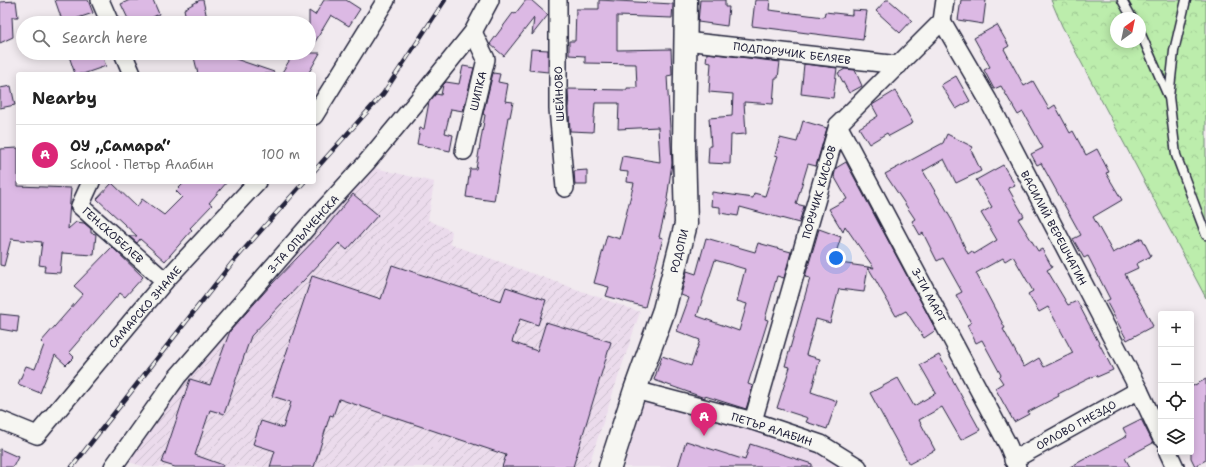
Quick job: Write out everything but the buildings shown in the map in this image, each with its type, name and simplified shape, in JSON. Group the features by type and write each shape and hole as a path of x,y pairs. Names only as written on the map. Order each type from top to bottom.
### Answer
{"street":[{"path":"100,0 107,16"},
{"path":"316,113 386,0"},
{"name":"3-ТА ОПЪЛЧЕНСКА","path":"113,467 177,377 310,224 366,163 473,32 490,0"},
{"name":"ШЕЙНОВО","path":"558,0 558,109 565,188"},
{"name":"РОДОПИ","path":"610,467 635,390 664,310 686,224 686,0"},
{"path":"942,21 945,0"},
{"name":"ПОРУЧИК КИСЬОВ","path":"753,421 838,125 942,21"},
{"name":"ВАСИЛИЙ ВЕРЕШЧАГИН","path":"942,21 988,100 1139,390 1158,431"},
{"name":"ШИПКА","path":"464,151 486,59 473,32"},
{"name":"ПОДПОРУЧИК БЕЛЯЕВ","path":"685,41 899,65"},
{"path":"126,60 131,72"},
{"name":"3-ТИ МАРТ","path":"838,125 1008,445 1015,463"},
{"name":"ГЕН.СКОБЕЛЕВ","path":"90,184 80,206 165,281"},
{"name":"САМАРСКО ЗНАМЕ","path":"0,420 36,435 165,281 255,184"},
{"name":"ПЕТЪР АЛАБИН","path":"635,390 753,421 821,444 858,467"},
{"name":"ОРЛОВО ГНЕЗДО","path":"1015,463 1139,390"},
{"path":"1169,455 1175,467"}],"lane":[{"path":"1122,0 1129,12"},
{"path":"1186,0 1174,51 1169,97 1176,155 1206,235"},
{"path":"1146,45 1169,97"}],"shaded area":[{"path":"375,168 434,182 428,220 452,231 450,244 640,312 588,467 145,467 129,462 153,397 342,180 360,185"},
{"path":"644,398 742,424 808,447 842,467 624,467"}],"green space":[{"path":"1051,0 1206,0 1206,298 1062,26"}],"railway":[{"path":"316,169 383,94 445,0"},
{"path":"72,467 232,263 302,184"}],"place":[{"name":"ОУ „Самара“","path":"704,436"}]}
